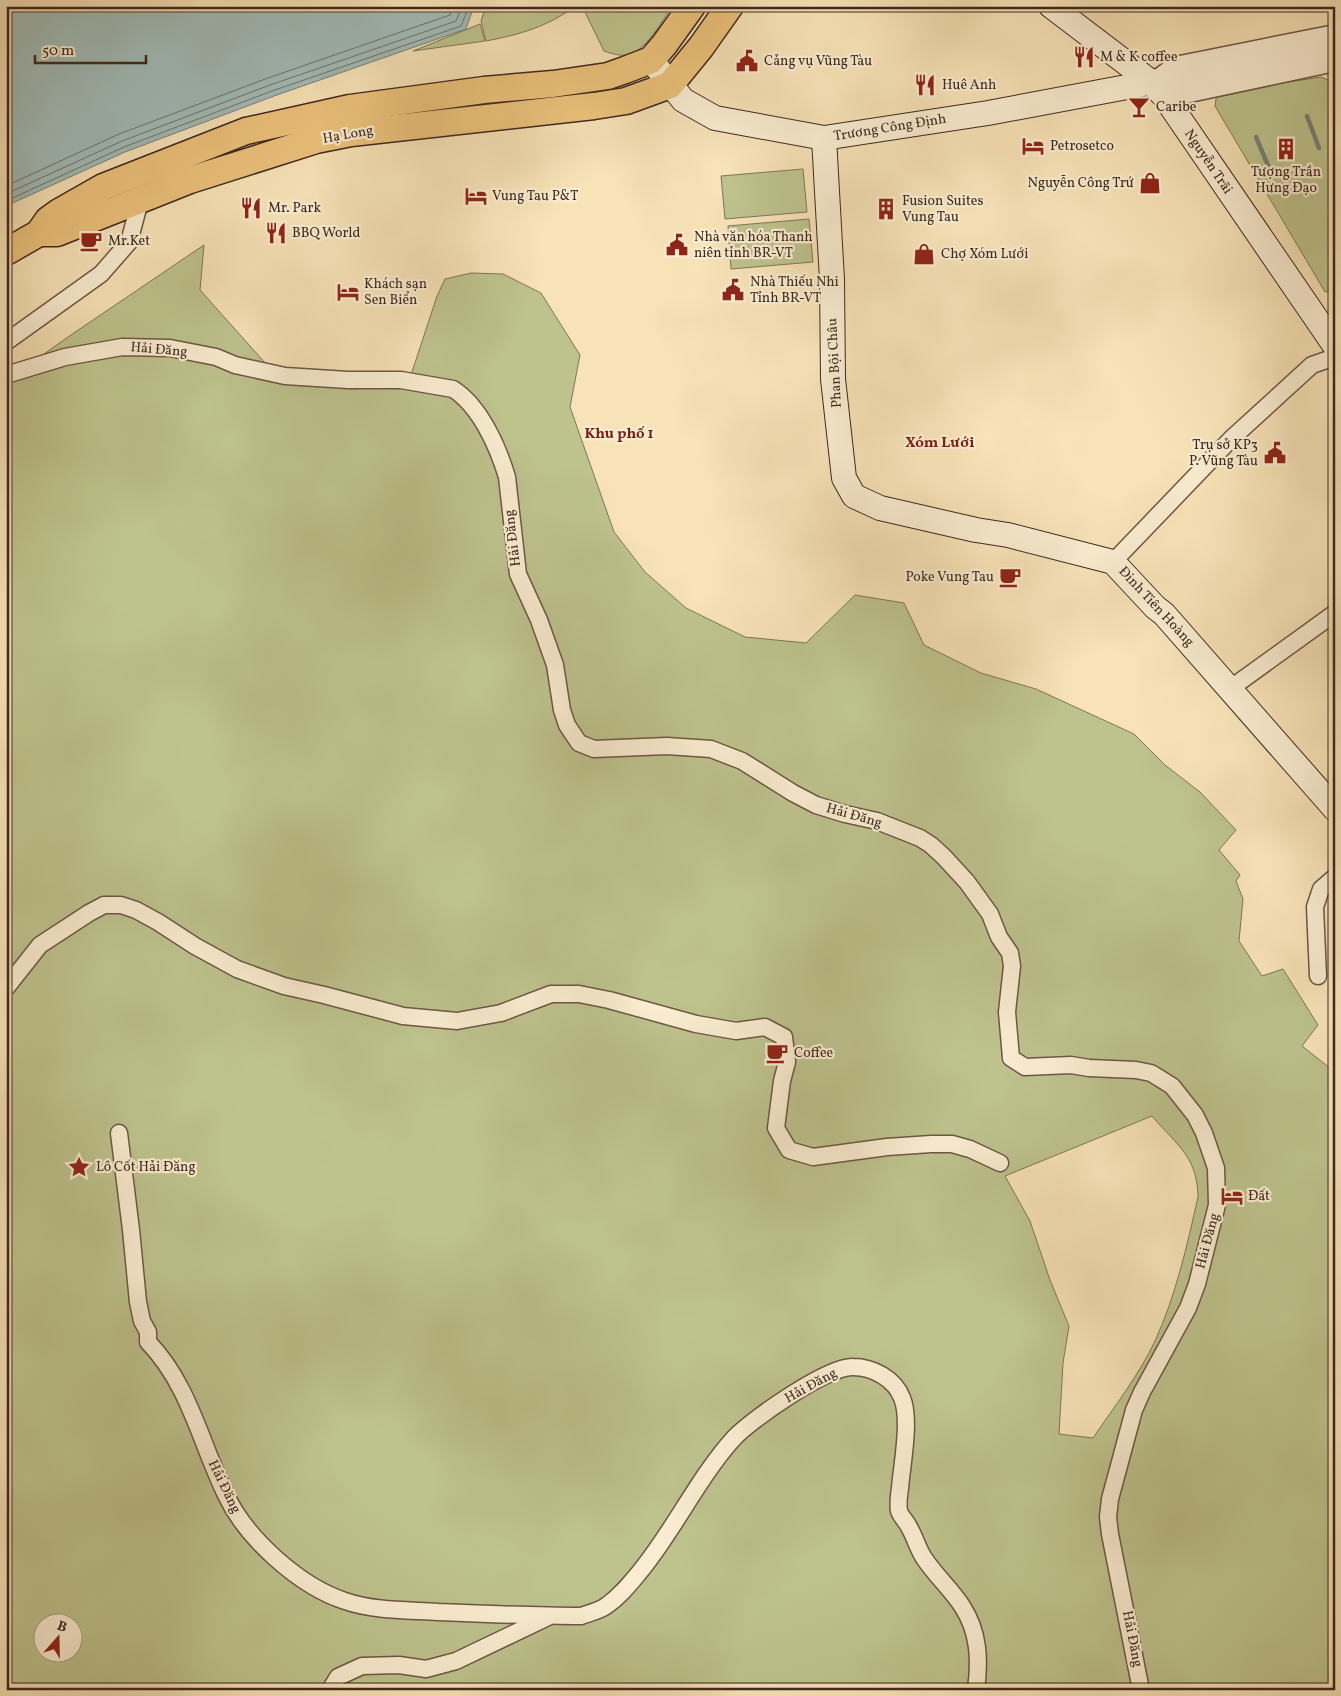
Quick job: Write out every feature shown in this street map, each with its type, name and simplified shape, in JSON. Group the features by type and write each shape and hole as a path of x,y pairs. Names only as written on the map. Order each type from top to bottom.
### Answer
{"main road":[{"path":"652,60 692,6"},
{"path":"670,86 696,54 730,6"},
{"name":"Nguyễn Trãi","path":"1051,6 1151,82 1164,96 1335,346"},
{"name":"Trương Công Định","path":"652,60 670,86 683,100 715,118 824,138 988,113 1151,82 1205,74 1335,48"},
{"name":"Hạ Long","path":"6,252 39,234 57,233 190,180 316,140 350,108 608,76 652,60"},
{"name":"Hạ Long","path":"39,234 48,220 103,187 246,132 331,124 351,132 594,106 626,100 670,86"},
{"name":"Phan Bội Châu","path":"824,138 832,280 833,379 844,478 854,496"},
{"path":"132,176 140,201"},
{"name":"Đinh Tiên Hoàng","path":"854,496 880,508 976,530 1008,535 1113,562 1155,607 1164,614 1231,688 1335,809"}],"street":[{"name":"Trương Công Định","path":"1151,82 1175,65 1335,33"},
{"path":"1151,82 1186,95 1335,63"},
{"path":"6,342 101,274 129,242 140,201"},
{"name":"Hải Đăng","path":"6,375 98,350 122,347 170,348 216,357 234,365 285,376 348,380 401,380 453,389 473,407 482,420 503,465 507,477 518,574 539,620 555,665 562,710 567,725 579,744 594,749 667,746 711,749 742,761 816,805 877,821 920,838 944,856 967,882 990,914 1000,937 1010,953 1012,966 1007,1012 1011,1058 1025,1067 1071,1065 1089,1068 1136,1070 1151,1074 1172,1086 1195,1115 1207,1139 1216,1168 1217,1205 1197,1284 1188,1308 1134,1410 1110,1499 1108,1517 1110,1534 1141,1690"},
{"path":"1113,562 1231,439 1312,365 1335,357"},
{"path":"1231,688 1335,613"},
{"path":"1318,976 1315,907 1321,889 1335,877"},
{"path":"6,988 40,945 104,905 121,905 136,910 158,922 195,946 237,969 284,986 402,1016 457,1021 501,1013 550,994 579,994 609,1000 696,1024 736,1031 765,1028 784,1037 786,1062 776,1128 789,1150 813,1157 887,1147 952,1144 970,1149 1000,1163"},
{"name":"Hải Đăng","path":"118,1133 131,1230 138,1302 142,1321 148,1332 148,1342 161,1355 184,1395 219,1482 233,1509 266,1549 287,1569 328,1594 344,1601 364,1606 403,1611 581,1616 604,1608 616,1598 664,1542 711,1466 745,1427 795,1392 822,1376 853,1366 884,1376 894,1385 902,1398 906,1428 900,1511 923,1557 962,1606 975,1635 978,1650 976,1690"},
{"name":"Hải Đăng","path":"330,1690 338,1677 362,1666 399,1665 426,1669 456,1661 550,1616"}],"green space":[{"path":"486,6 576,6 533,29 486,41 481,21"},
{"path":"582,6 672,6 643,46 631,54 625,55 604,51"},
{"path":"480,24 485,41 413,51"},
{"path":"1321,77 1335,83 1335,290 1325,292 1215,106 1217,93"},
{"path":"803,169 807,212 725,219 721,176"},
{"path":"809,219 813,262 731,269 728,226"},
{"path":"204,245 200,290 283,383 355,389 379,386 407,387 437,296 445,279 471,273 503,274 541,293 580,355 570,407 614,532 645,572 686,608 745,637 806,643 855,595 904,603 924,645 981,673 1036,689 1134,734 1165,765 1200,792 1236,830 1219,850 1240,875 1236,881 1243,899 1239,941 1262,976 1283,969 1318,1025 1302,1046 1335,1072 1335,1690 6,1690 6,381","holes":["1152,1116 1189,1159 1195,1173 1198,1197 1180,1270 1162,1324 1142,1366 1093,1438 1059,1434 1063,1363 1069,1326 1050,1280 1030,1221 1005,1176"]}],"water":[{"path":"6,6 474,6 466,29 274,96 125,152 6,206"}],"waterway":[{"path":"1307,116 1319,148"},
{"path":"1256,137 1270,170"}],"place":[{"name":"M & K coffee","path":"1084,57"},
{"name":"Cảng vụ Vũng Tàu","path":"747,61"},
{"name":"Huê Anh","path":"925,85"},
{"name":"Caribe","path":"1139,107"},
{"name":"Petrosetco","path":"1033,146"},
{"name":"Tượng Trần Hưng Đạo","path":"1286,149"},
{"name":"Nguyễn Công Trứ","path":"1150,183"},
{"name":"Vung Tau P&T","path":"476,196"},
{"name":"Mr. Park","path":"251,208"},
{"name":"Fusion Suites Vung Tau","path":"886,209"},
{"name":"BBQ World","path":"276,233"},
{"name":"Mr.Ket","path":"91,241"},
{"name":"Nhà văn hóa Thanh niên tỉnh BR-VT","path":"677,245"},
{"name":"Chợ Xóm Lưới","path":"924,254"},
{"name":"Nhà Thiếu Nhi Tỉnh BR-VT","path":"733,290"},
{"name":"Khách sạn Sen Biển","path":"348,292"},
{"name":"Trụ sở KP3 P. Vũng Tàu","path":"1275,453"},
{"name":"Poke Vung Tau","path":"1010,577"},
{"name":"Coffee","path":"777,1053"},
{"name":"Lô Cốt Hải Đăng","path":"79,1167"},
{"name":"Đất","path":"1232,1196"}],"district":[{"name":"Khu phố 1","path":"619,434"},
{"name":"Xóm Lưới","path":"940,443"}]}
